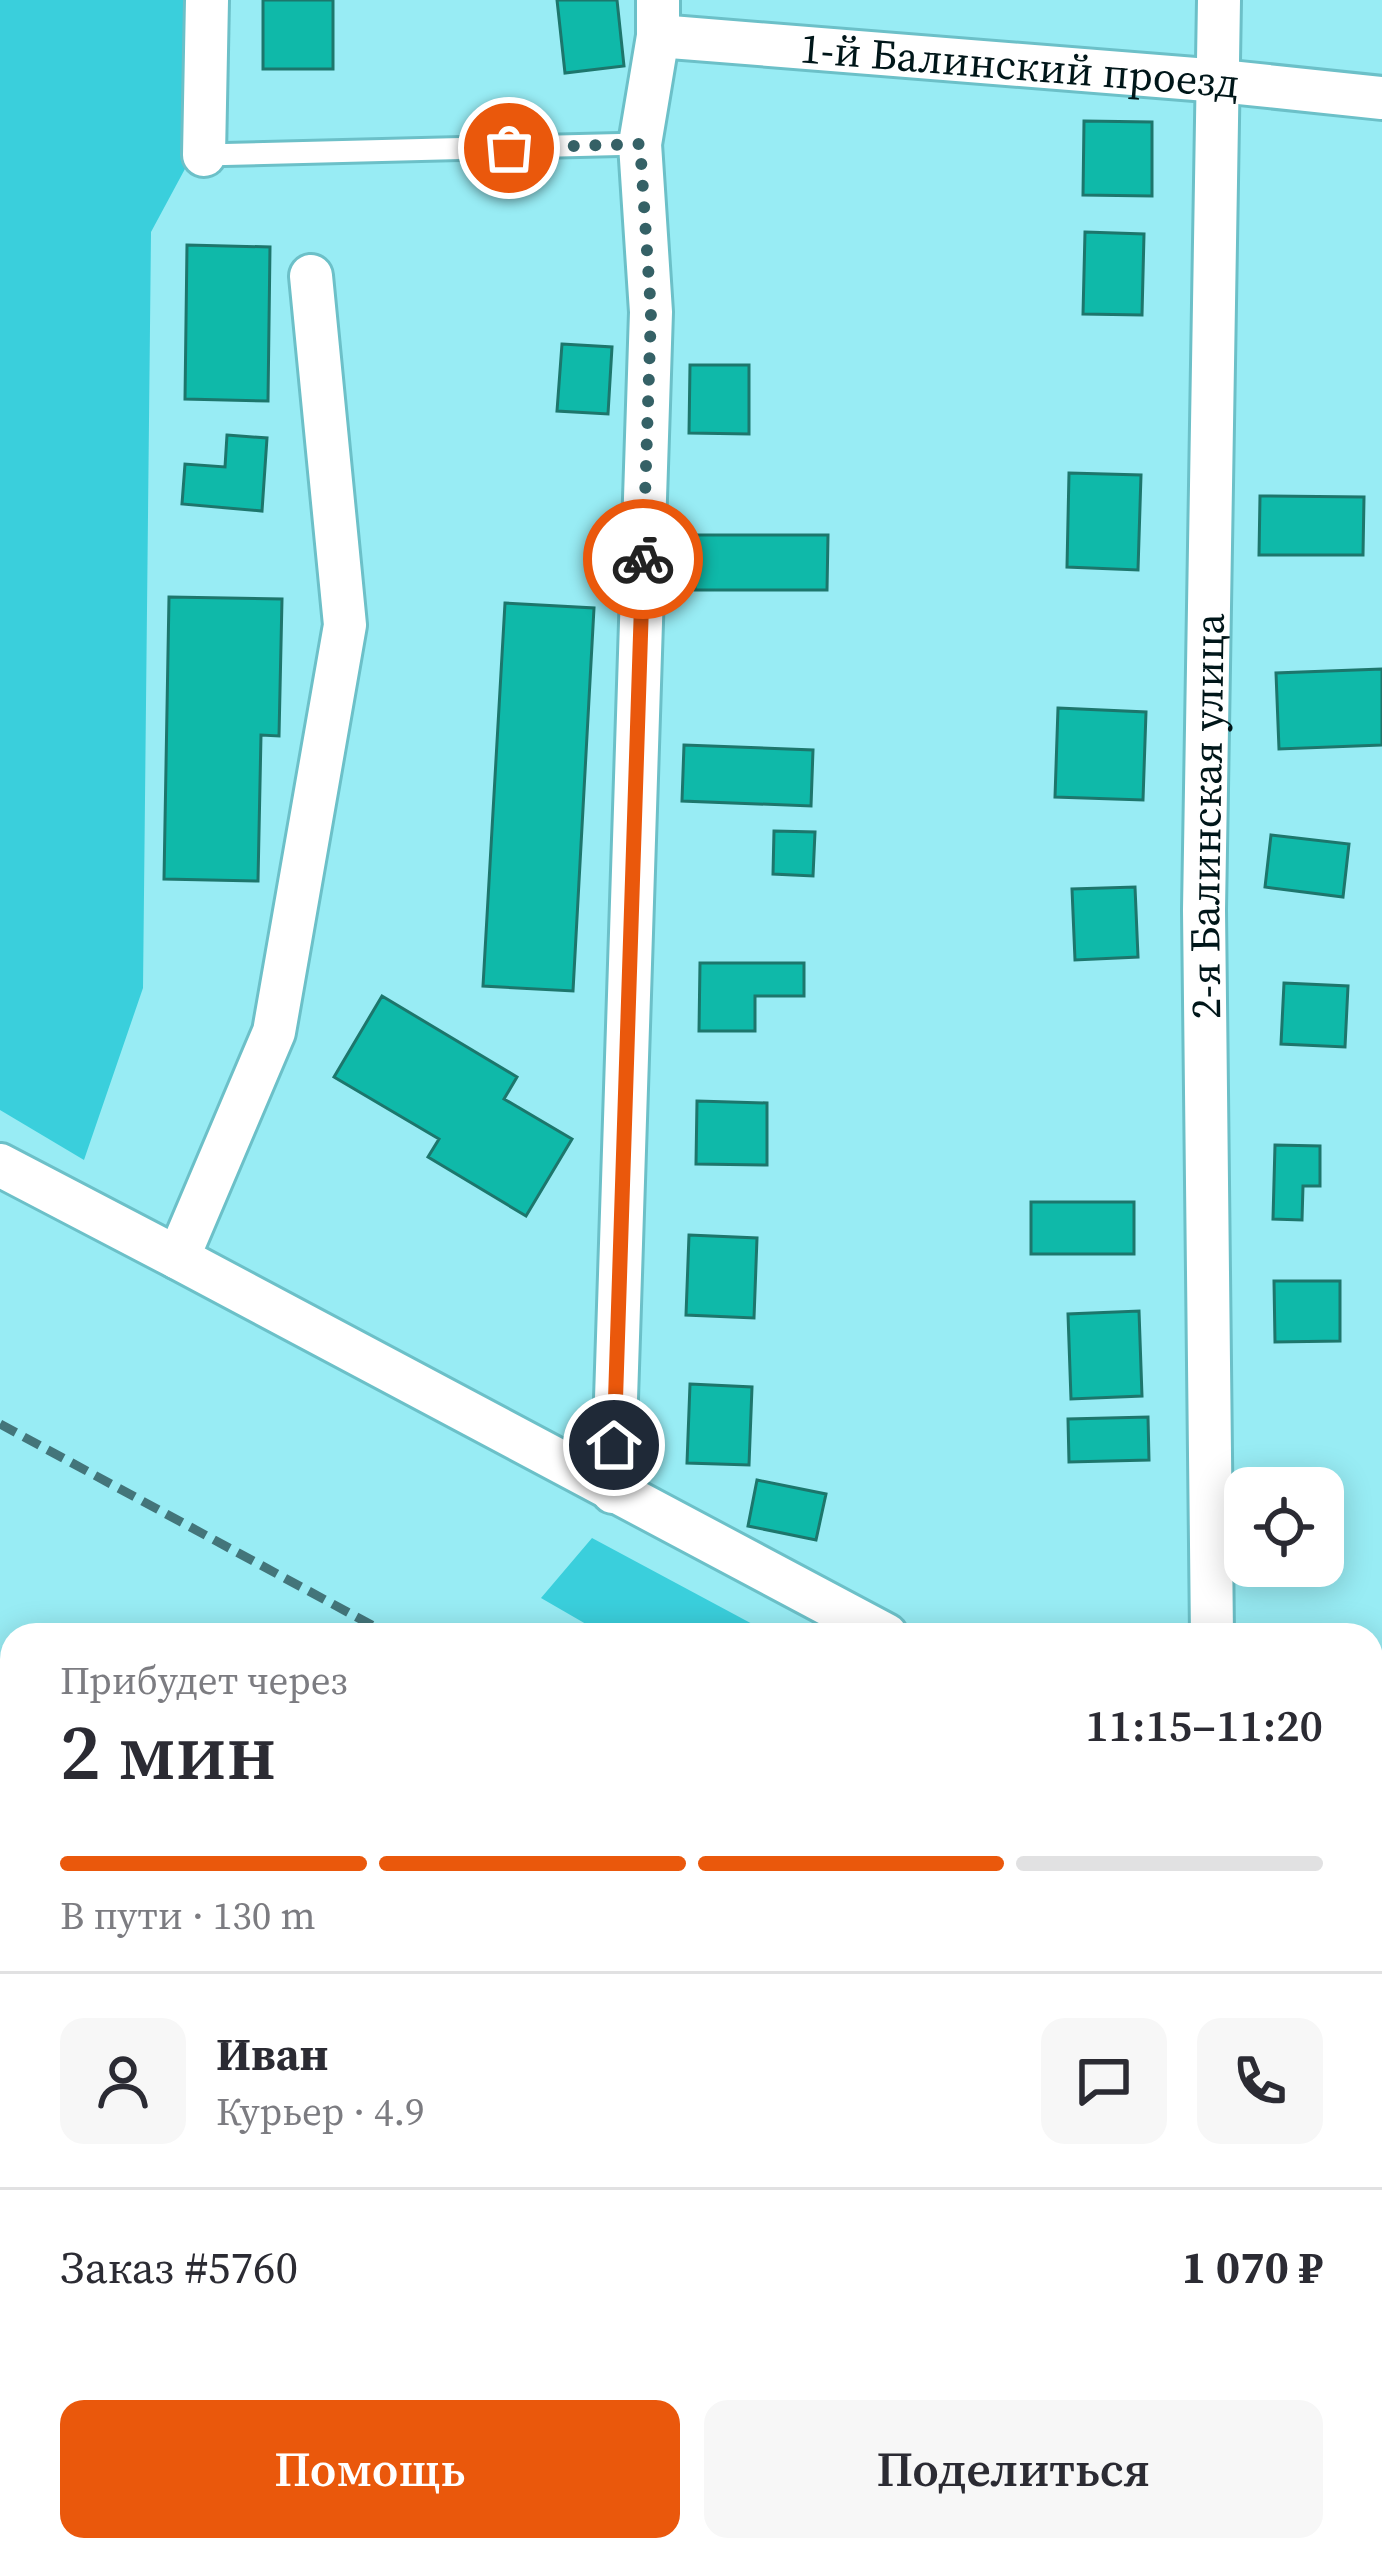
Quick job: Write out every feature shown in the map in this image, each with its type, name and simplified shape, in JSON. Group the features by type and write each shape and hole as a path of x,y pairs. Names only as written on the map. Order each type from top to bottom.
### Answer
{"street":[{"path":"204,155 207,0"},
{"name":"2-я Балинская улица","path":"1212,1623 1204,910 1219,0"},
{"path":"613,1492 651,312 640,144 658,18"},
{"name":"1-й Балинский проезд","path":"658,18 1382,98"},
{"path":"178,1258 274,1032 345,625 311,276"},
{"path":"0,1165 863,1623"}],"lane":[{"path":"204,155 640,144"}],"shaded area":[{"path":"0,0 185,0 186,167 151,232 143,988 84,1160 0,1110"},
{"path":"592,1538 751,1623 584,1623 541,1598"}],"building":[{"path":"263,0 333,0 333,69 263,69"},
{"path":"557,0 617,0 624,66 565,73"},
{"path":"1084,121 1152,122 1152,196 1083,195"},
{"path":"1085,232 1144,234 1142,315 1083,314"},
{"path":"187,245 270,247 268,401 185,399"},
{"path":"562,344 612,347 608,414 557,411"},
{"path":"690,365 749,365 749,434 689,433"},
{"path":"227,435 267,438 262,511 182,504 185,464 225,467"},
{"path":"1069,473 1141,475 1138,570 1067,567"},
{"path":"1260,496 1364,497 1363,555 1259,555"},
{"path":"695,535 828,535 827,590 695,590"},
{"path":"169,597 282,599 279,736 261,735 258,881 164,879"},
{"path":"505,603 594,608 573,991 483,986"},
{"path":"1382,669 1382,745 1279,749 1276,673"},
{"path":"1058,708 1146,712 1143,800 1055,797"},
{"path":"684,745 813,750 811,806 682,801"},
{"path":"774,831 815,832 813,876 773,874"},
{"path":"1271,835 1349,844 1343,897 1265,887"},
{"path":"1135,887 1138,957 1075,960 1072,889"},
{"path":"700,963 804,963 804,996 755,996 755,1031 699,1031"},
{"path":"1284,983 1348,986 1345,1047 1281,1044"},
{"path":"382,996 517,1077 504,1099 572,1139 526,1216 428,1157 439,1139 334,1077"},
{"path":"697,1101 767,1103 767,1165 696,1164"},
{"path":"1275,1145 1320,1146 1320,1186 1303,1186 1302,1220 1273,1219"},
{"path":"1031,1202 1134,1202 1134,1254 1031,1254"},
{"path":"689,1235 757,1238 754,1318 686,1315"},
{"path":"1274,1281 1340,1281 1340,1341 1275,1342"},
{"path":"1139,1311 1142,1396 1071,1399 1068,1314"},
{"path":"690,1384 752,1387 749,1465 687,1463"},
{"path":"1148,1417 1149,1460 1069,1462 1068,1419"},
{"path":"757,1480 826,1494 816,1540 748,1526"}],"railway":[{"path":"0,1424 368,1623"}],"way so far":[{"path":"509,148 640,144 651,312 643,559"}],"route":[{"path":"614,1445 643,559"}]}
